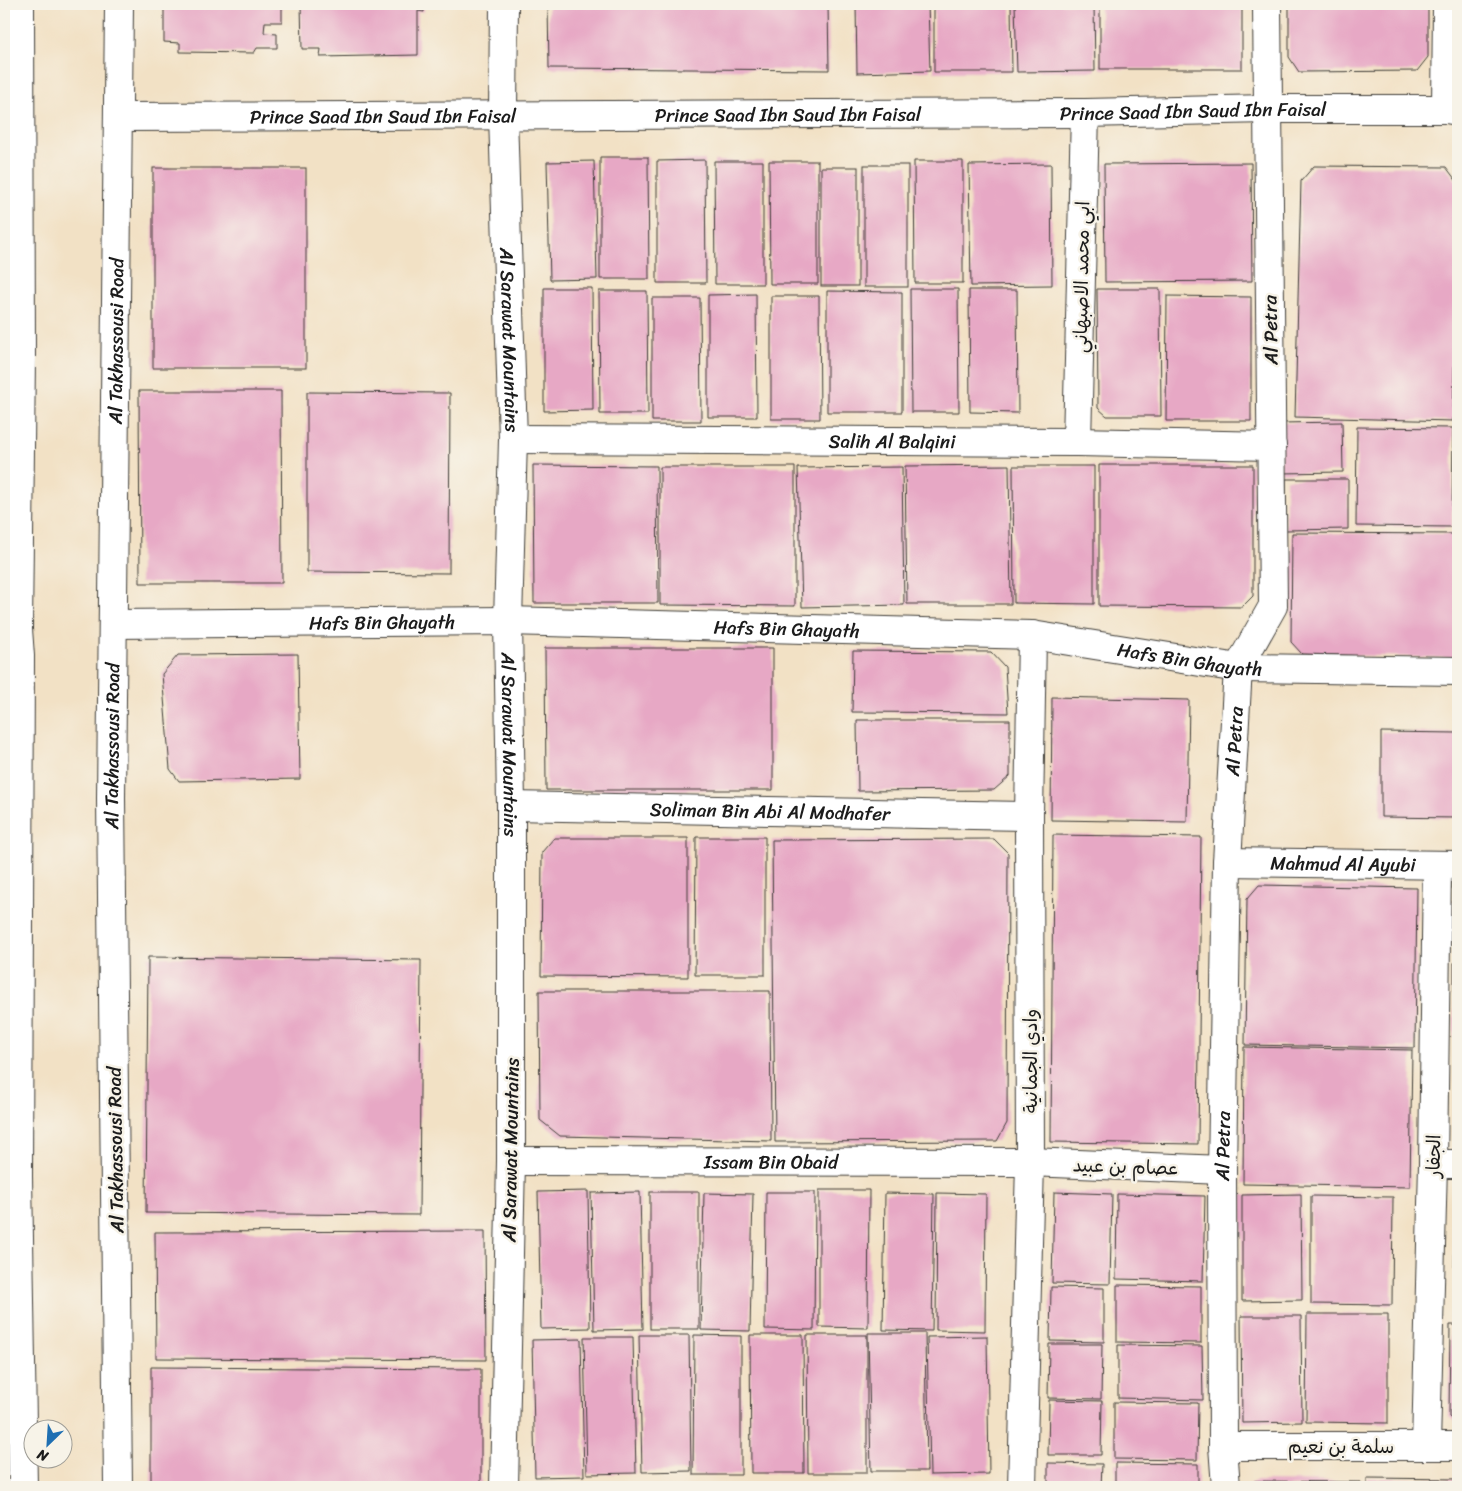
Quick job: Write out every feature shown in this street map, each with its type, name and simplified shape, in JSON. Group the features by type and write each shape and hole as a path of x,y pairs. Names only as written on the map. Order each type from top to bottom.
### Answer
{"street":[{"path":"20,4 12,120 21,357 11,628 20,656 18,976 19,1252 23,1487"},
{"name":"Al Takhassousi Road","path":"118,1487 111,798 119,4"},
{"name":"Al Sarawat Mountains","path":"504,4 503,115 513,439 508,621 511,806 511,1161 504,1487"},
{"name":"Al Petra","path":"1226,1487 1223,1446 1222,1170 1227,862 1238,668 1273,606 1267,4"},
{"path":"1446,4 1452,110"},
{"name":"Prince Saad Ibn Saud Ibn Faisal","path":"118,117 1452,110"},
{"name":"ابي محمد الاصبهاني","path":"1078,442 1085,113"},
{"name":"Salih Al Balqini","path":"513,439 1078,442 1272,446"},
{"name":"Hafs Bin Ghayath","path":"112,624 508,621 1032,635 1238,668 1458,671"},
{"name":"وادي الجمانية","path":"1022,1487 1030,1162 1029,816 1032,635"},
{"name":"Soliman Bin Abi Al Modhafer","path":"511,806 1029,816"},
{"name":"Mahmud Al Ayubi","path":"1227,862 1448,865"},
{"name":"الجفار","path":"1426,1446 1446,1164 1448,865"},
{"name":"Issam Bin Obaid","path":"511,1161 1030,1162"},
{"name":"عصام بن عبيد","path":"1030,1162 1222,1170"},
{"name":"سلمة بن نعيم","path":"1223,1446 1458,1446"}],"building":[{"path":"164,4 282,4 282,22 265,22 264,33 277,34 277,48 257,48 254,53 180,52 180,43 164,42"},
{"path":"301,4 424,4 424,12 418,11 418,55 320,57 321,49 302,49"},
{"path":"548,4 828,4 829,70 549,68"},
{"path":"856,4 928,4 930,71 857,73"},
{"path":"934,4 1011,4 1012,72 934,72"},
{"path":"1015,4 1094,4 1095,71 1017,72"},
{"path":"1100,4 1242,4 1242,69 1100,69"},
{"path":"1289,4 1428,4 1428,57 1417,71 1299,72 1289,57"},
{"path":"600,157 648,157 649,279 600,279"},
{"path":"705,160 706,283 657,283 657,161"},
{"path":"594,161 597,279 550,280 547,162"},
{"path":"714,161 763,161 763,284 715,284"},
{"path":"769,161 818,161 818,284 770,284"},
{"path":"914,161 963,161 963,283 915,283"},
{"path":"1251,163 1252,281 1105,282 1104,164"},
{"path":"1051,164 1052,285 971,286 969,165"},
{"path":"864,165 908,165 908,287 864,287"},
{"path":"1314,166 1446,167 1458,183 1453,421 1295,417 1301,181"},
{"path":"821,167 858,167 858,286 821,286"},
{"path":"153,168 306,168 306,368 153,368"},
{"path":"544,288 592,288 593,410 544,411"},
{"path":"910,289 958,289 959,412 911,412"},
{"path":"1097,289 1160,289 1161,416 1107,416 1098,408"},
{"path":"969,290 1017,290 1018,413 970,412"},
{"path":"599,291 647,291 648,414 600,414"},
{"path":"827,291 902,292 902,412 827,412"},
{"path":"756,294 757,417 708,417 708,295"},
{"path":"771,296 819,296 820,419 771,419"},
{"path":"1167,296 1251,297 1251,421 1166,421"},
{"path":"652,298 700,298 701,421 652,421"},
{"path":"139,391 281,391 282,583 140,583"},
{"path":"307,392 450,393 449,573 307,572"},
{"path":"1342,422 1343,472 1281,473 1280,423"},
{"path":"1357,427 1453,428 1452,527 1356,526"},
{"path":"533,465 657,466 658,603 534,603"},
{"path":"1009,465 1011,604 907,604 905,466"},
{"path":"1099,465 1253,465 1253,596 1242,607 1099,606"},
{"path":"1013,466 1094,466 1094,604 1014,603"},
{"path":"660,467 795,467 795,606 660,605"},
{"path":"902,467 904,605 802,607 798,468"},
{"path":"1286,479 1348,479 1348,529 1286,530"},
{"path":"1292,533 1458,534 1455,658 1302,654 1291,642"},
{"path":"545,648 773,648 773,790 546,790"},
{"path":"853,651 991,652 1005,667 1008,713 852,712"},
{"path":"298,654 300,779 179,781 170,769 162,674 178,655"},
{"path":"1052,697 1189,700 1187,822 1051,820"},
{"path":"857,720 1010,720 1010,776 994,790 858,791"},
{"path":"1381,732 1458,733 1458,818 1381,817"},
{"path":"1053,835 1201,837 1198,1144 1051,1142"},
{"path":"696,837 765,837 765,975 695,975"},
{"path":"554,838 688,838 688,977 541,976 542,852"},
{"path":"994,839 1008,853 1007,1123 997,1141 775,1142 772,840"},
{"path":"1259,885 1417,888 1415,1048 1245,1045 1247,899"},
{"path":"1454,898 1458,898 1458,954 1455,954"},
{"path":"148,957 421,960 419,1215 146,1213"},
{"path":"1454,963 1458,963 1458,1040 1454,1040"},
{"path":"539,991 770,991 771,1141 560,1136 540,1120"},
{"path":"1244,1047 1412,1050 1410,1187 1243,1184"},
{"path":"1456,1051 1458,1051 1458,1136 1457,1136"},
{"path":"819,1190 869,1190 868,1328 819,1327"},
{"path":"588,1191 590,1328 541,1329 538,1192"},
{"path":"640,1192 643,1329 594,1330 591,1193"},
{"path":"650,1192 699,1192 699,1329 650,1329"},
{"path":"766,1192 815,1192 814,1330 765,1329"},
{"path":"1054,1192 1112,1194 1110,1284 1052,1283"},
{"path":"704,1193 753,1194 750,1331 701,1330"},
{"path":"885,1193 934,1194 932,1331 883,1330"},
{"path":"937,1193 986,1194 985,1331 936,1330"},
{"path":"1117,1194 1205,1196 1203,1281 1116,1279"},
{"path":"1301,1194 1302,1300 1242,1301 1242,1195"},
{"path":"1311,1196 1393,1197 1392,1305 1311,1304"},
{"path":"1458,1200 1458,1288 1454,1288 1455,1202"},
{"path":"485,1231 486,1360 156,1358 155,1232"},
{"path":"1117,1285 1201,1286 1201,1343 1117,1342"},
{"path":"1051,1287 1104,1288 1104,1342 1050,1341"},
{"path":"1307,1314 1388,1314 1388,1423 1306,1422"},
{"path":"1241,1316 1301,1316 1302,1422 1242,1423"},
{"path":"1450,1325 1458,1325 1458,1424 1449,1417"},
{"path":"868,1333 925,1333 927,1471 871,1471"},
{"path":"639,1335 689,1335 691,1471 642,1472"},
{"path":"694,1335 741,1336 741,1475 693,1475"},
{"path":"750,1335 803,1335 804,1473 751,1473"},
{"path":"807,1335 867,1335 867,1473 808,1473"},
{"path":"987,1336 989,1474 930,1475 927,1337"},
{"path":"584,1337 633,1337 636,1473 587,1474"},
{"path":"581,1339 584,1476 535,1477 532,1340"},
{"path":"1049,1344 1102,1344 1101,1399 1048,1398"},
{"path":"1118,1345 1202,1346 1203,1400 1118,1398"},
{"path":"151,1367 481,1369 481,1487 151,1487"},
{"path":"1049,1400 1102,1401 1101,1455 1048,1455"},
{"path":"1114,1402 1198,1403 1197,1460 1114,1459"},
{"path":"1048,1463 1102,1464 1101,1487 1048,1487"},
{"path":"1115,1463 1198,1464 1198,1487 1115,1487"},
{"path":"1367,1478 1458,1479 1458,1487 1367,1487"},
{"path":"1255,1481 1361,1482 1361,1487 1249,1487 1249,1484"}]}
